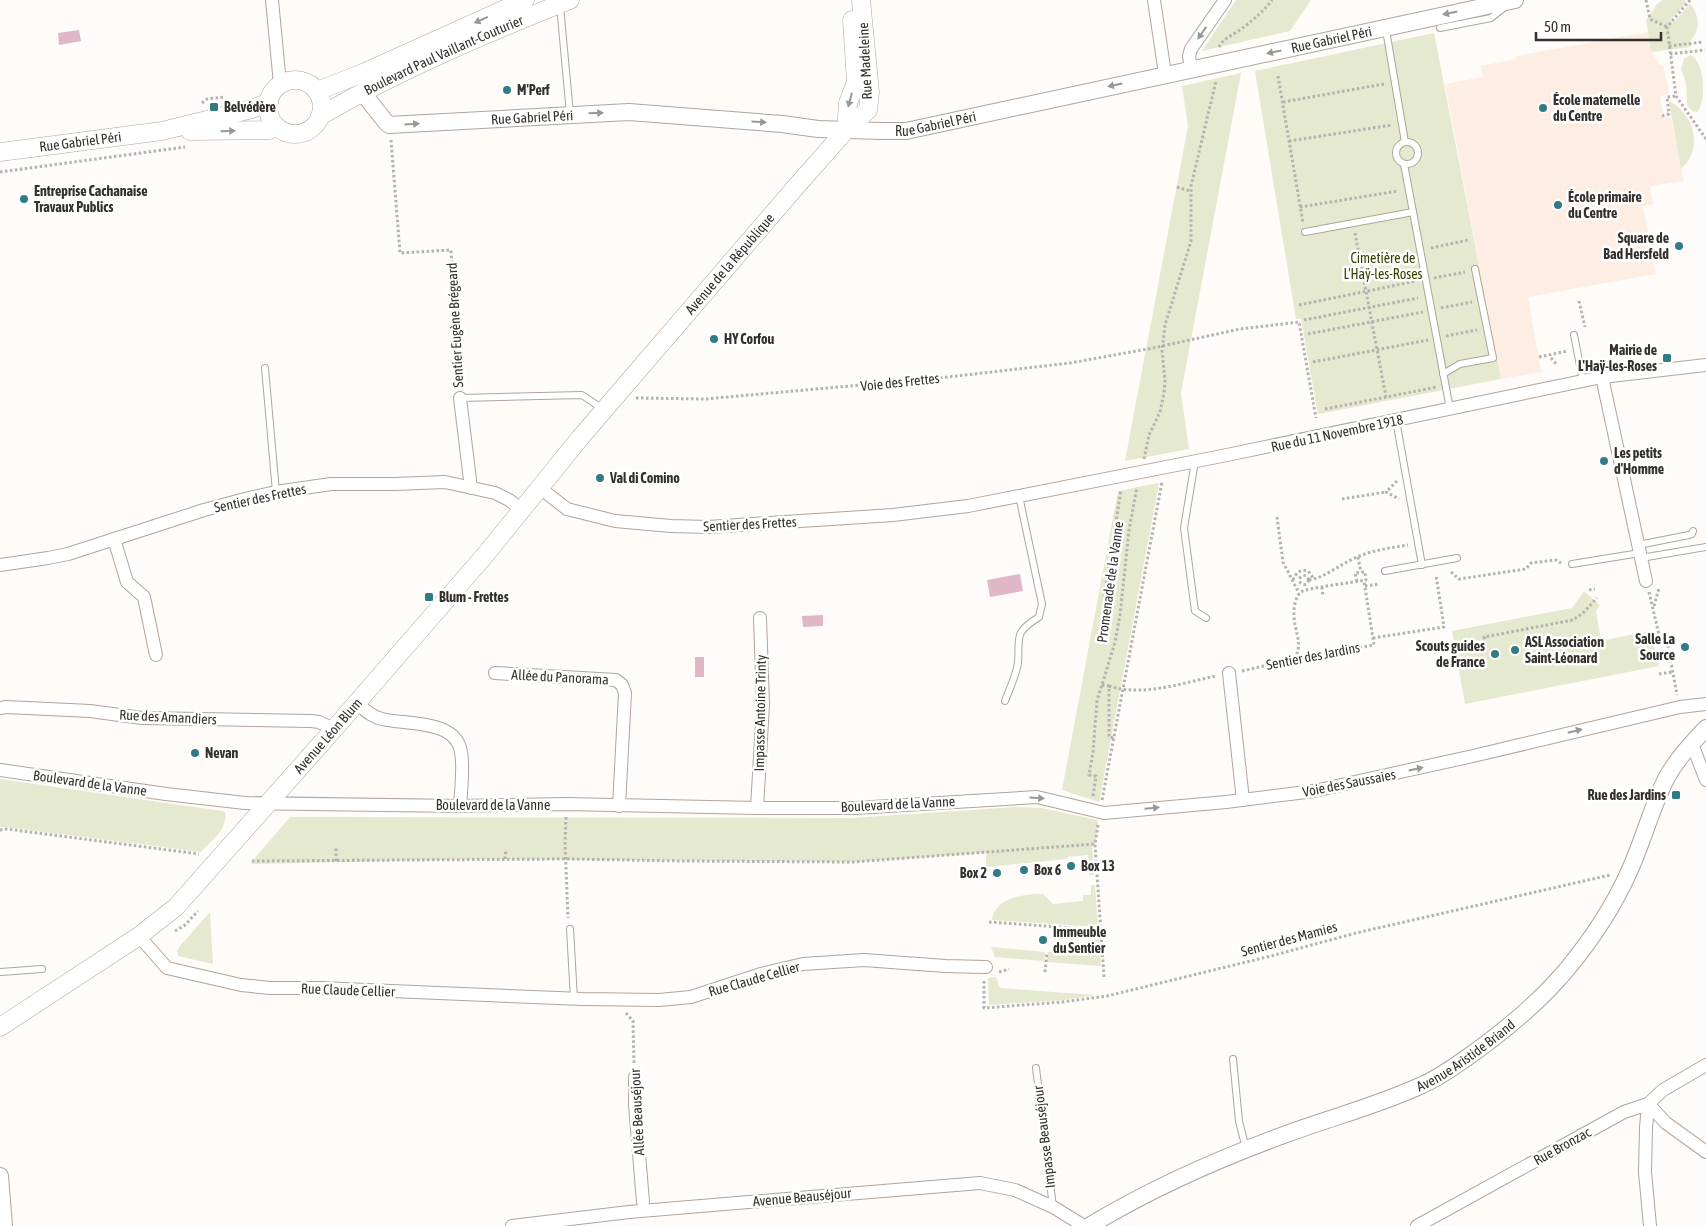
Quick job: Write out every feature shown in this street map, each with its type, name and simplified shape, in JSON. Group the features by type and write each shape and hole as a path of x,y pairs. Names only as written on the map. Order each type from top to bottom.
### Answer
{"main road":[{"name":"Boulevard Paul Vaillant-Couturier","path":"317,91 526,0"},
{"name":"Rue Madeleine","path":"846,130 848,103 856,82 850,0"},
{"name":"Rue Madeleine","path":"846,130 868,110 870,92 861,0"},
{"name":"Boulevard Paul Vaillant-Couturier","path":"320,116 362,92 496,30 565,2"},
{"path":"287,81 302,81 317,91 322,107 316,124 309,130 299,134 290,133 277,127 269,112 269,102 272,94 280,84 287,81"},
{"name":"Rue Gabriel Péri","path":"0,152 162,131 252,109 269,102"},
{"name":"Rue Gabriel Péri","path":"162,131 268,130 277,127"},
{"name":"Avenue de la République","path":"610,404 846,130"},
{"name":"Avenue Léon Blum","path":"0,1028 139,936 176,907 334,729 522,510 610,404"}],"street":[{"path":"272,0 280,84"},
{"path":"1154,0 1165,74"},
{"path":"1192,70 1189,56 1190,49 1225,0"},
{"name":"Rue Gabriel Péri","path":"389,125 629,112 846,130 906,131 1514,0"},
{"path":"362,92 389,125"},
{"name":"Rue du 11 Novembre 1918","path":"968,506 1602,377 1706,365"},
{"path":"1602,377 1646,581"},
{"name":"Sentier Eugène Brégeard","path":"460,398 471,488"},
{"name":"Sentier des Frettes","path":"0,565 54,557 204,510 276,492 331,484 445,482 495,494 510,500 522,510"},
{"name":"Sentier des Frettes","path":"540,488 567,509 615,521 671,526 718,527 893,515 968,506"},
{"path":"114,539 126,582 144,598 156,654"},
{"name":"Impasse Antoine Trinty","path":"757,808 763,705 760,618"},
{"name":"Allée du Panorama","path":"495,673 616,680 622,685 625,693 620,806"},
{"path":"1229,673 1243,800"},
{"path":"356,703 372,716 438,727 454,737 461,752 460,806"},
{"name":"Voie des Saussaies","path":"988,799 1037,797 1095,807 1104,813 1243,800 1314,791 1680,707 1706,704"},
{"name":"Rue des Amandiers","path":"0,708 90,711 142,718 311,721 319,722 334,729"},
{"name":"Avenue Aristide Briand","path":"1089,1226 1201,1168 1424,1085 1487,1043 1531,1007 1568,969 1602,921 1628,873 1667,778 1706,728"},
{"path":"1692,744 1706,780"},
{"name":"Boulevard de la Vanne","path":"0,770 166,794 268,804 460,806 566,804 855,808 988,799"},
{"name":"Rue Claude Cellier","path":"139,936 167,968 253,987 270,988 329,988 574,999 643,1000 683,998 706,993 761,974 795,965 864,960 985,971"},
{"name":"Rue Bronzac","path":"1417,1226 1624,1112 1648,1104 1663,1090 1706,1065"},
{"name":"Allée Beauséjour","path":"635,1077 635,1105 643,1202"},
{"path":"1648,1104 1666,1123 1706,1152"},
{"path":"1648,1104 1645,1172 1650,1226"},
{"path":"0,1176 4,1226"},
{"name":"Avenue Beauséjour","path":"512,1226 630,1212 980,1183 1015,1190 1053,1207 1084,1226"}],"lane":[{"path":"1440,28 1492,18 1514,0"},
{"path":"565,2 570,114"},
{"path":"1385,27 1405,142"},
{"path":"1405,142 1414,144 1418,154 1414,162 1404,164 1399,161 1396,153 1397,147 1405,142"},
{"path":"1404,164 1450,409"},
{"path":"1305,232 1413,212"},
{"path":"1443,374 1460,364 1493,358 1475,270"},
{"path":"1574,335 1582,381"},
{"path":"265,368 276,492"},
{"path":"460,398 582,395 610,404"},
{"path":"1396,420 1422,564"},
{"path":"1195,461 1185,533 1195,611 1206,618"},
{"path":"1005,702 1018,665 1017,644 1023,627 1039,617 1042,604 1019,496"},
{"path":"1570,566 1640,552 1689,536 1693,531"},
{"path":"1640,552 1706,547"},
{"path":"1385,571 1457,558"},
{"path":"570,929 574,999"},
{"path":"0,972 42,970"},
{"path":"1233,1059 1239,1121 1247,1150"},
{"name":"Impasse Beauséjour","path":"1036,1068 1053,1207"}],"path":[{"path":"1218,53 1221,43 1260,13 1272,0"},
{"path":"1646,0 1650,19 1666,27"},
{"path":"1666,27 1690,0"},
{"path":"1666,27 1676,96 1706,140"},
{"path":"1669,46 1703,42"},
{"path":"1670,54 1705,50"},
{"path":"1143,463 1149,436 1160,412 1164,393 1165,380 1162,345 1169,311 1191,242 1190,191 1216,76"},
{"path":"1278,76 1305,232"},
{"path":"1283,102 1395,82"},
{"path":"196,108 207,99 232,96"},
{"path":"1662,116 1669,114 1667,97 1676,96"},
{"path":"1289,142 1402,123"},
{"name":"Sentier Eugène Brégeard","path":"389,125 400,253 451,250 460,398"},
{"path":"0,172 194,146"},
{"path":"1177,187 1190,191"},
{"path":"1300,207 1409,190"},
{"path":"1353,223 1386,397"},
{"path":"1420,250 1468,240"},
{"path":"1299,305 1475,270"},
{"path":"1304,320 1429,296"},
{"path":"1308,334 1481,300"},
{"path":"1579,301 1585,327"},
{"name":"Voie des Frettes","path":"636,398 705,399 939,378 1070,363 1240,329 1299,322 1316,418"},
{"path":"1313,362 1487,328"},
{"path":"1551,358 1557,365"},
{"path":"1325,409 1445,386"},
{"path":"1095,807 1114,738 1124,690 1162,482 1160,477"},
{"name":"Promenade de la Vanne","path":"1095,807 1096,776 1089,775 1093,752 1096,707 1115,642 1121,606 1128,530 1138,481"},
{"path":"1104,598 1122,487"},
{"path":"1342,499 1386,492"},
{"path":"1277,517 1283,562 1299,594"},
{"path":"1309,580 1376,550 1412,544"},
{"path":"1358,557 1361,572"},
{"path":"1452,572 1459,580 1526,569 1531,564 1556,560 1570,566"},
{"path":"1293,580 1296,574 1302,570 1308,571 1314,579"},
{"path":"1357,582 1356,573 1372,573"},
{"path":"1366,574 1366,580 1364,581 1373,638"},
{"name":"Sentier des Jardins","path":"1108,686 1124,690 1152,689 1295,659 1374,645 1373,638 1444,627 1436,575"},
{"path":"1295,659 1299,644 1294,612 1299,594 1303,590 1364,581"},
{"path":"1365,586 1380,584"},
{"path":"1322,588 1323,597"},
{"path":"1589,590 1595,589"},
{"path":"1485,639 1484,636 1574,620 1597,598"},
{"path":"1651,598 1660,639 1667,641 1676,687"},
{"path":"1660,674 1673,672"},
{"path":"1102,685 1108,686 1109,737 1114,738"},
{"path":"566,804 568,921 570,929"},
{"path":"0,830 7,829 199,854"},
{"path":"252,861 566,858 853,862 1095,844 1095,880 1104,977"},
{"path":"336,847 336,860"},
{"path":"505,859 506,849"},
{"name":"Sentier des Mamies","path":"985,1008 1062,1002 1107,996 1356,933 1610,876 1613,869 1620,864 1633,861"},
{"path":"989,922 1101,930"},
{"path":"1045,972 1047,952"},
{"path":"985,971 985,1008"},
{"path":"985,971 985,1008"},
{"name":"Allée Beauséjour","path":"625,1012 633,1021 635,1077"}],"shaded area":[{"path":"79,30 81,41 59,45 58,33"},
{"name":"École primaire du Centre","path":"1648,32 1651,52 1660,65 1663,65 1669,93 1660,97 1663,112 1660,114 1663,118 1671,117 1684,181 1650,186 1653,204 1643,206 1656,274 1528,297 1541,372 1501,379 1445,84 1483,77 1481,66 1516,59 1516,56"},
{"path":"1020,574 1023,591 990,597 987,580"},
{"path":"823,615 823,626 803,627 802,616"},
{"path":"695,657 704,657 704,677 695,677"}],"green space":[{"path":"1236,0 1311,0 1290,31 1202,51"},
{"path":"1663,0 1683,0 1687,2 1670,20 1673,23 1690,4 1696,13 1698,23 1694,37 1690,41 1691,47 1651,52 1646,20 1657,4"},
{"name":"Cimetière de L'Haÿ-les-Roses","path":"1434,33 1501,379 1318,414 1301,319 1296,319 1255,71"},
{"path":"1690,55 1699,65 1702,74 1702,101 1697,112 1692,111 1687,105 1686,83 1681,69 1684,59"},
{"path":"1241,73 1181,393 1189,449 1125,461 1188,126 1182,86"},
{"path":"1669,101 1685,114 1693,132 1692,152 1688,161 1681,169"},
{"path":"1159,483 1099,802 1062,790 1118,491"},
{"path":"1584,591 1600,605 1596,611 1601,641 1650,631 1659,666 1465,704 1452,631 1572,608"},
{"path":"0,779 222,811 225,812 224,824 218,834 201,852 0,827"},
{"path":"1015,807 1042,808 1097,820 1095,844 1092,844 1094,875 1089,875 1088,855 1068,857 1067,859 986,867 986,853 853,862 486,859 250,864 290,817 852,818"},
{"path":"1091,885 1095,885 1098,927 992,920 994,912 999,906 1012,898 1043,894 1053,904 1083,901 1083,895 1091,895"},
{"path":"210,912 213,964 178,956 177,951 180,946"},
{"path":"1095,932 1099,932 1101,966 1047,962 1048,952 1093,955 1093,951 1097,949 1094,948"},
{"path":"991,947 1045,952 1044,961 995,957"},
{"path":"996,977 1000,988 1095,995 1064,1000 989,1005 988,978"}],"place":[{"name":"M'Perf","path":"507,90"},
{"name":"Belvédère","path":"214,107"},
{"name":"École maternelle du Centre","path":"1543,108"},
{"name":"Entreprise Cachanaise Travaux Publics","path":"24,199"},
{"name":"École primaire du Centre","path":"1558,205"},
{"name":"Square de Bad Hersfeld","path":"1679,246"},
{"name":"HY Corfou","path":"714,339"},
{"name":"Mairie de L'Haÿ-les-Roses","path":"1667,358"},
{"name":"Les petits d'Homme","path":"1604,461"},
{"name":"Val di Comino","path":"600,478"},
{"name":"Blum - Frettes","path":"429,597"},
{"name":"Salle La Source","path":"1685,647"},
{"name":"ASL Association Saint-Léonard","path":"1515,650"},
{"name":"Scouts guides de France","path":"1495,654"},
{"name":"Nevan","path":"195,753"},
{"name":"Rue des Jardins","path":"1676,795"},
{"name":"Box 13","path":"1071,866"},
{"name":"Box 6","path":"1024,870"},
{"name":"Box 2","path":"997,873"},
{"name":"Immeuble du Sentier","path":"1043,940"}]}
